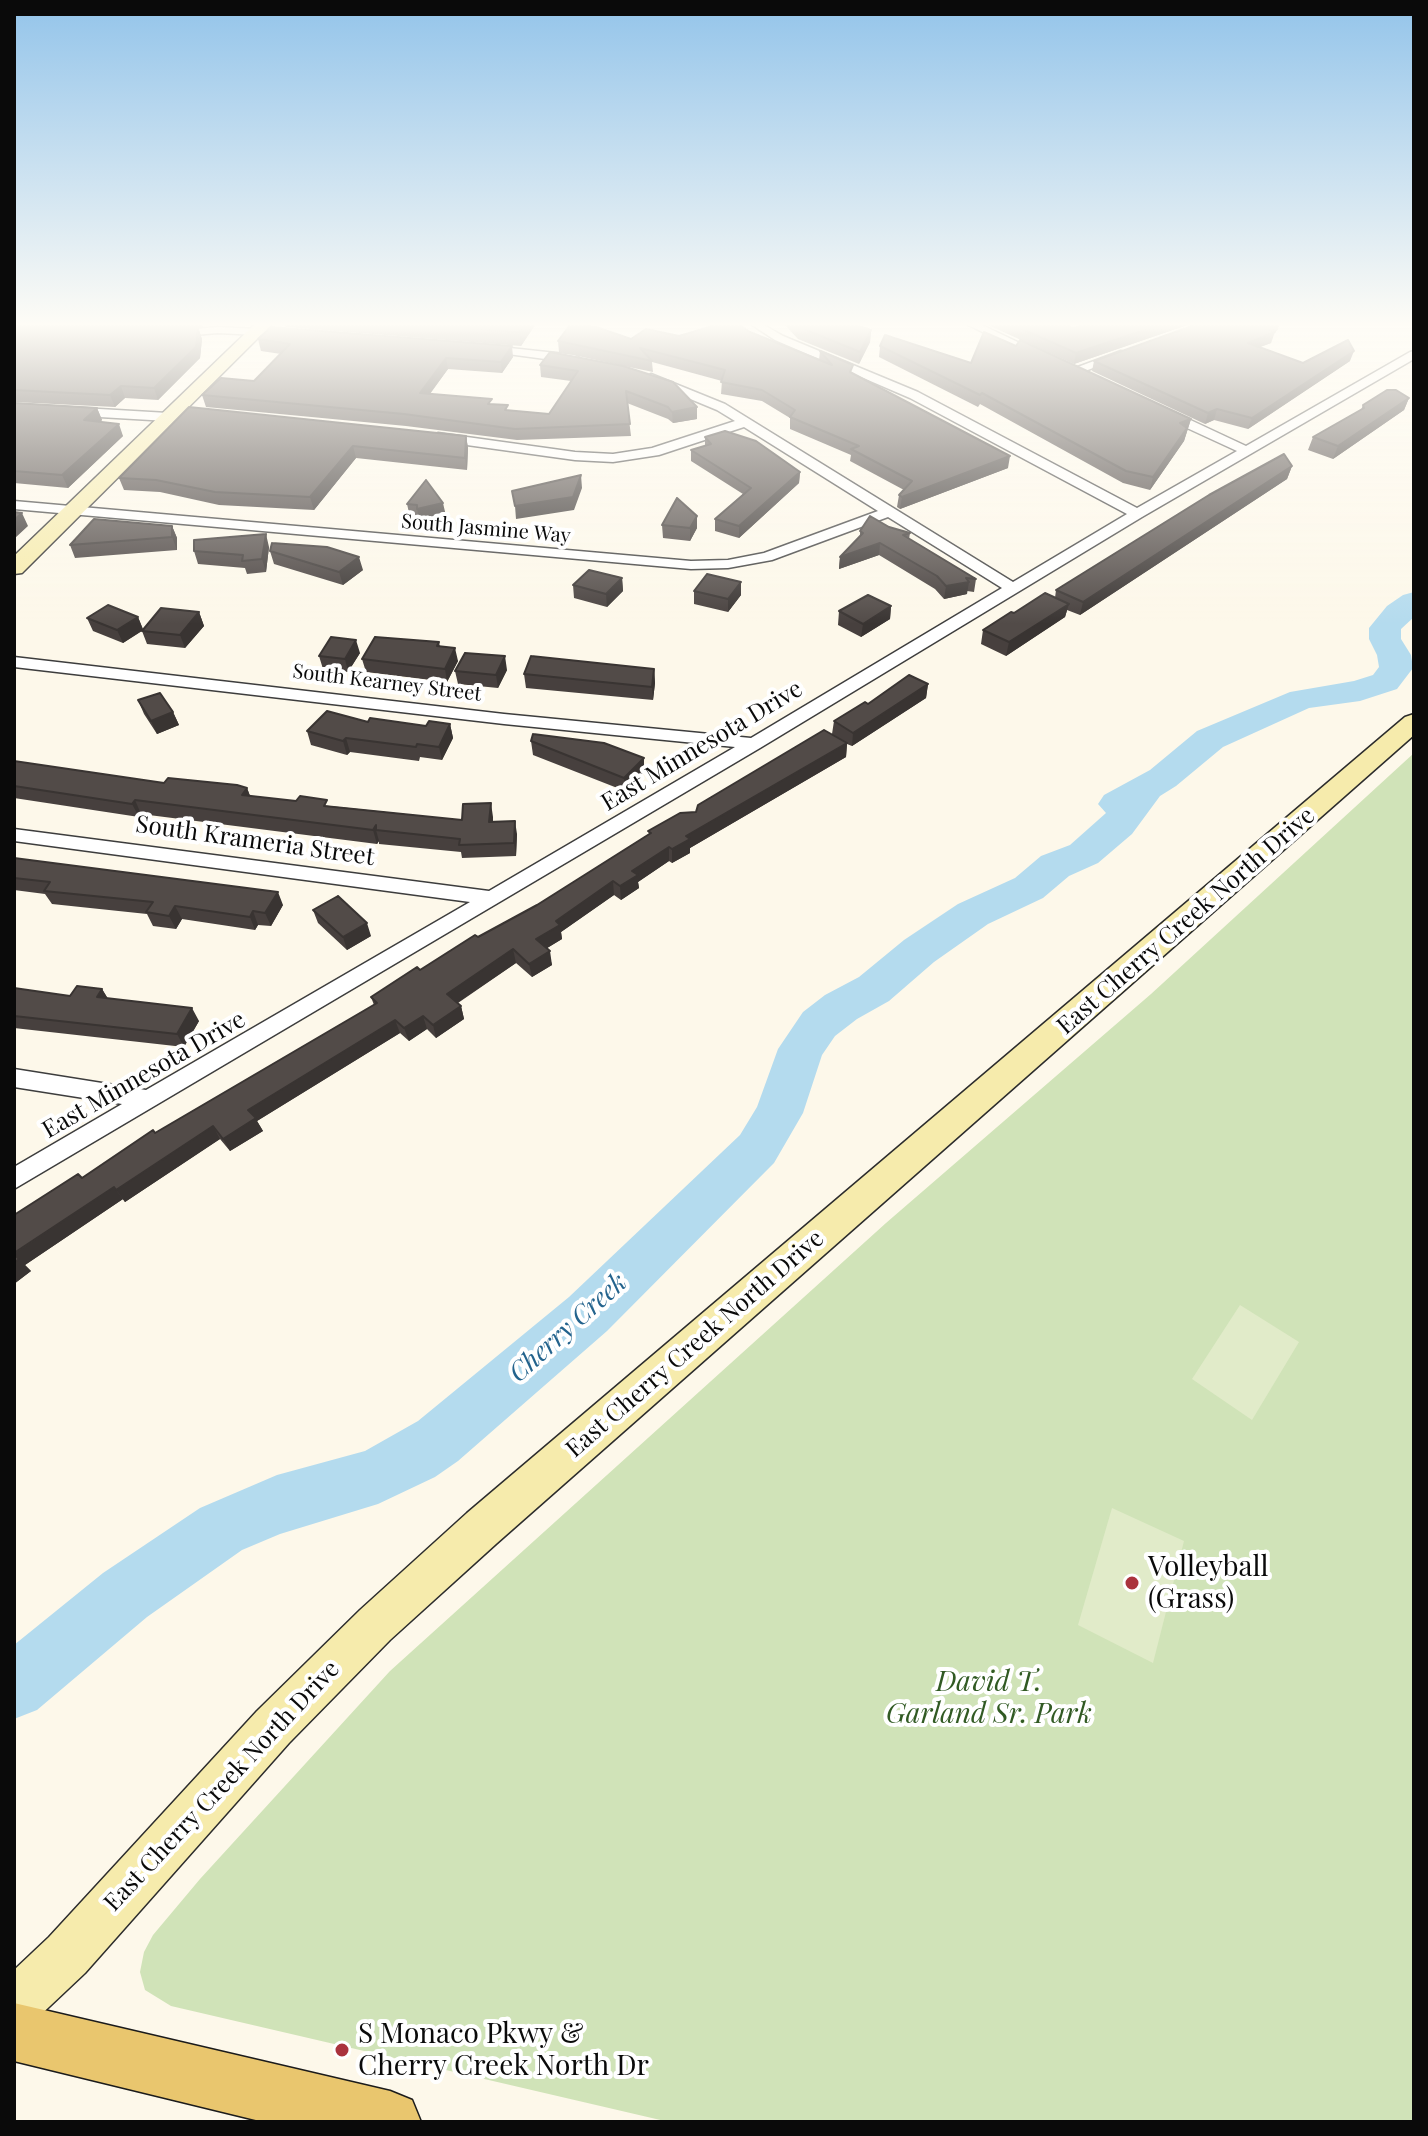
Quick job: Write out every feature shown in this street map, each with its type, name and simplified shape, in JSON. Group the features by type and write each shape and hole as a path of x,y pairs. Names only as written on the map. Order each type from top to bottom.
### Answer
{"main road":[{"path":"14,2032 390,2122"}],"street":[{"path":"14,568 166,425"},
{"path":"420,435 575,456 613,458 654,452 738,425"},
{"path":"750,425 1012,588"},
{"path":"970,425 1137,514"},
{"path":"1190,425 1247,451"},
{"name":"East Minnesota Drive","path":"14,1179 1292,425"},
{"name":"South Jasmine Way","path":"14,505 691,565 728,564 767,557 888,512"},
{"name":"South Kearney Street","path":"14,662 504,719 754,744"},
{"name":"East Cherry Creek North Drive","path":"14,2005 67,1955 273,1727 375,1625 482,1528 1414,723"},
{"name":"South Krameria Street","path":"14,835 490,898"},
{"path":"14,1078 150,1100"}],"green space":[{"name":"David T. Garland Sr. Park","path":"1414,753 1414,2122 669,2122 171,2006 145,1990 140,1972 144,1952 153,1935 200,1879 390,1671 886,1223 1151,994"},
{"path":"1240,1305 1299,1342 1252,1420 1192,1379"},
{"name":"Volleyball (Grass)","path":"1112,1508 1184,1541 1153,1663 1078,1625"}],"building":[{"path":"14,425 118,425 62,475 14,471"},
{"path":"172,425 358,425 466,436 465,458 353,446 310,497 215,492 156,480 119,478"},
{"path":"483,425 614,425 515,429"},
{"path":"808,425 950,425 1010,456 902,497 899,495 912,481 851,449 859,446"},
{"path":"1040,425 1182,425 1187,428 1153,477 1126,471"},
{"path":"1335,425 1370,425 1338,446 1313,437"},
{"path":"725,431 756,441 800,472 739,526 715,519 751,488 691,450 711,444 705,437"},
{"path":"1284,454 1292,466 1083,602 1056,590 1209,495"},
{"path":"581,475 573,497 515,506 512,491"},
{"path":"426,480 443,503 417,509 417,505 407,504"},
{"path":"677,498 697,516 690,528 662,525"},
{"path":"870,516 889,527 910,533 903,535 976,579 966,578 969,582 946,586 937,576 880,543 840,557 863,533 860,531"},
{"path":"94,519 172,526 172,537 70,545"},
{"path":"266,534 262,559 242,561 243,555 194,551 194,540"},
{"path":"272,543 327,547 359,557 339,572 270,551"},
{"path":"589,570 622,578 606,594 573,585"},
{"path":"707,574 741,582 728,599 694,591"},
{"path":"1045,593 1069,604 1009,642 983,630 1014,613"},
{"path":"868,595 891,606 863,624 839,611"},
{"path":"108,605 138,617 117,630 87,618"},
{"path":"161,608 199,612 180,635 142,631"},
{"path":"331,637 356,640 345,659 319,656"},
{"path":"375,637 439,642 437,646 455,648 445,669 362,659"},
{"path":"465,653 505,656 496,675 455,671"},
{"path":"531,656 654,669 652,687 524,674"},
{"path":"909,675 928,684 853,733 834,721 865,702 868,704"},
{"path":"160,693 173,712 151,721 138,700"},
{"path":"327,711 368,722 370,718 426,726 429,721 450,724 439,747 346,738 343,741 307,731"},
{"path":"824,730 847,743 686,836 690,839 672,849 669,847 632,871 638,875 620,886 613,881 556,921 560,925 536,939 550,951 529,964 513,949 447,994 461,1006 433,1025 423,1016 404,1028 395,1020 248,1110 256,1118 223,1139 213,1126 14,1253 14,1215 78,1174 82,1178 153,1130 155,1133 377,1003 371,997 417,967 420,970 475,935 478,937 537,905 651,833 648,831 680,813 696,812 698,805"},
{"path":"533,734 604,743 644,758 624,778 531,741"},
{"path":"14,761 164,783 168,778 237,785 247,788 242,795 296,801 300,796 327,800 324,806 462,820 463,804 491,803 489,822 515,821 514,843 459,845 460,839 376,830 376,825 373,830 135,800 132,804 14,786"},
{"path":"14,858 278,892 265,913 253,911 250,917 175,906 169,916 146,912 153,902 44,891 50,882 14,878"},
{"path":"338,896 367,923 343,937 313,910"},
{"path":"77,986 102,989 97,997 192,1008 177,1034 14,1016 14,988 70,996"}],"waterway":[{"name":"Cherry Creek","path":"1117,804 1163,778 1210,739 1238,725 1302,699 1360,691 1385,682 1396,668 1394,655 1385,639 1385,628 1398,613 1414,602"},
{"name":"Cherry Creek","path":"14,1687 125,1595 221,1529 277,1505 378,1475 415,1457 438,1441 588,1314 757,1149 779,1113 801,1049 819,1024 841,1007 874,989 919,951 973,914 1029,888 1055,866 1084,854 1118,825 1145,790"}],"place":[{"name":"Volleyball (Grass)","path":"1132,1583"},
{"name":"S Monaco Pkwy & Cherry Creek North Dr","path":"342,2050"}]}
